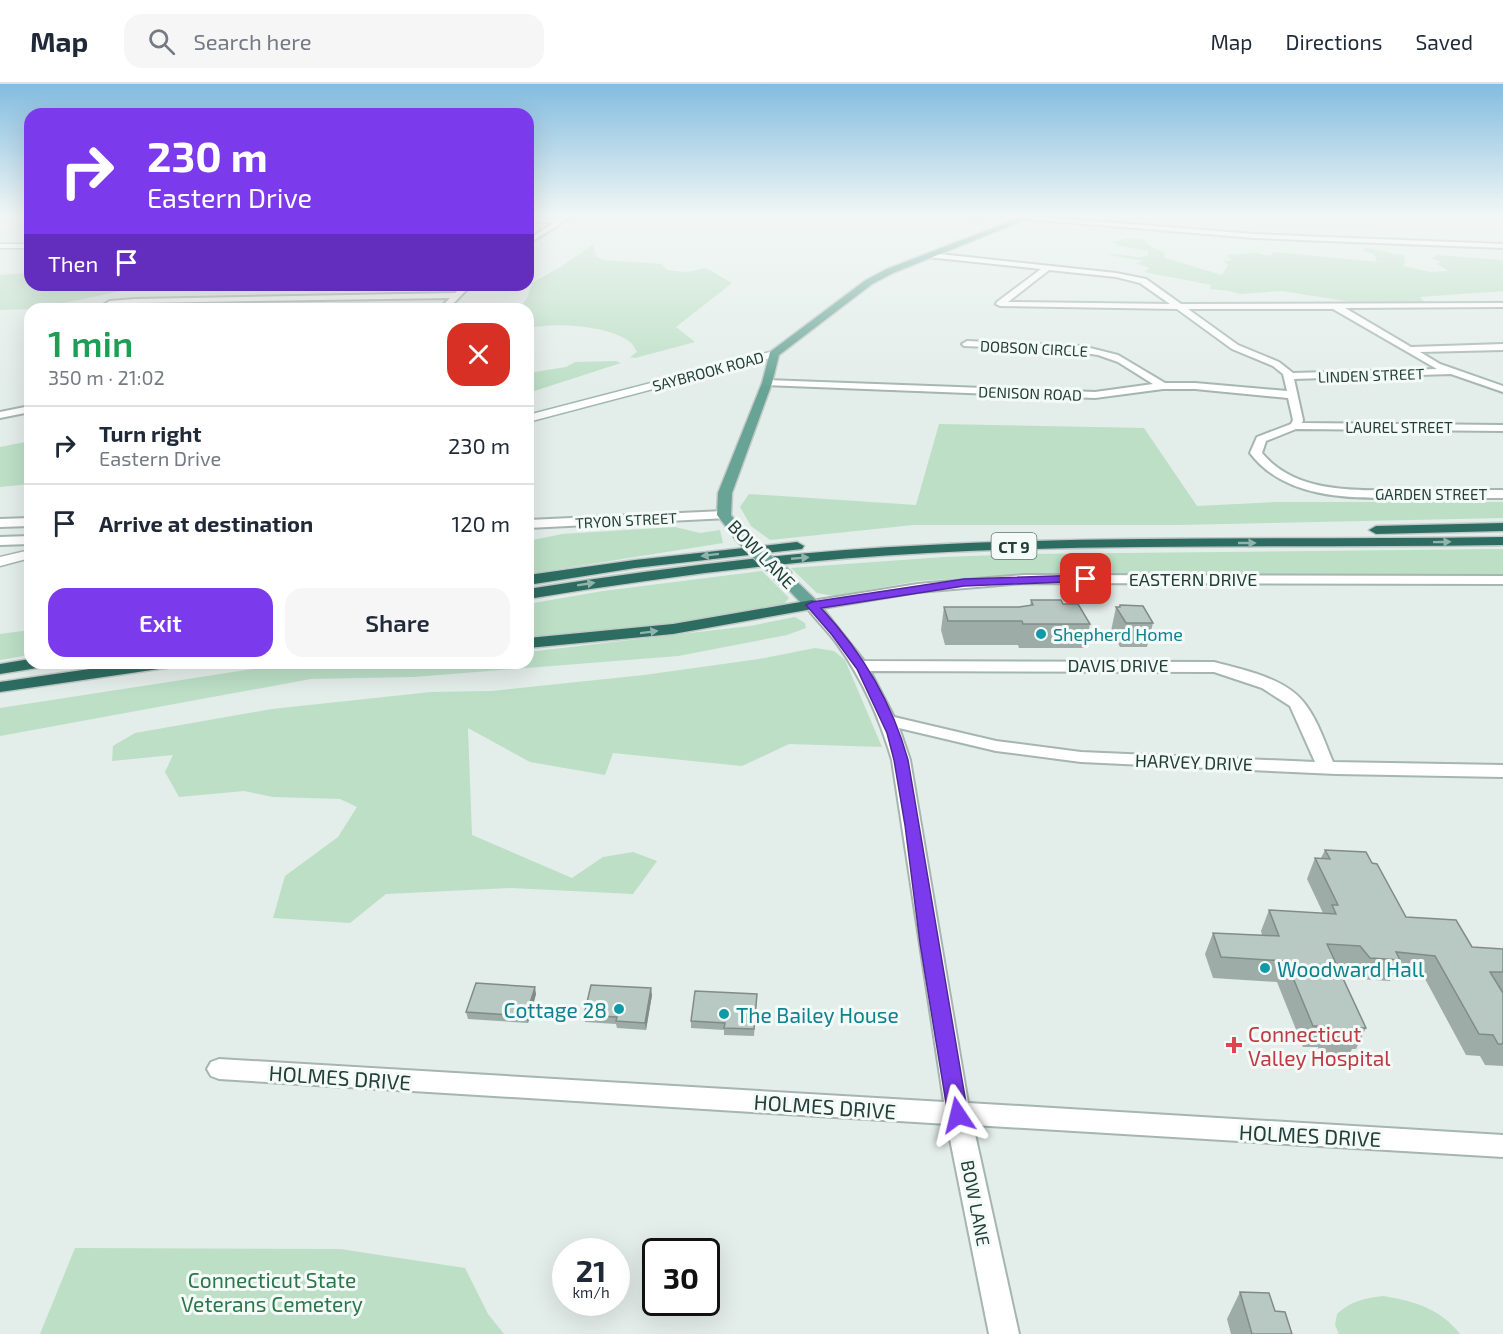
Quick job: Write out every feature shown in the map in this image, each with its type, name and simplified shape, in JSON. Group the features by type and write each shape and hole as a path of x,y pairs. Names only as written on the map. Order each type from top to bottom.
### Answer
{"highway":[{"name":"CT 9","path":"534,579 738,552 890,539 1018,534 1503,527"},
{"name":"CT 9","path":"534,593 636,577 756,563 930,549 1057,545 1503,540"},
{"path":"534,642 653,632 812,605"},
{"path":"0,669 24,665"},
{"path":"0,685 89,669"},
{"path":"0,685 121,669"}],"main road":[{"name":"SAYBROOK ROAD","path":"534,417 774,354 869,282 886,273"},
{"name":"BOW LANE","path":"774,354 767,383 725,494 724,515 739,534 812,605"},
{"path":"0,562 24,556"}],"street":[{"path":"1040,273 1000,304 1181,307 1503,305"},
{"path":"1100,273 1143,281 1236,347 1276,364 1290,376 1298,420 1295,426"},
{"path":"449,303 462,291"},
{"path":"113,303 458,295"},
{"path":"1335,306 1437,366 1503,389"},
{"name":"DOBSON CIRCLE","path":"968,344 1068,348 1094,352 1116,357 1163,386"},
{"path":"1411,350 1503,347"},
{"name":"LINDEN STREET","path":"1290,376 1452,371"},
{"name":"DENISON ROAD","path":"767,383 1095,395 1163,386 1214,387 1292,395"},
{"path":"0,415 24,410"},
{"name":"LAUREL STREET","path":"1295,426 1503,428"},
{"name":"GARDEN STREET","path":"1295,426 1261,439 1256,453 1270,468 1303,484 1324,490 1358,494 1503,494"},
{"name":"TRYON STREET","path":"534,524 724,515"},
{"path":"0,524 24,522"},
{"path":"0,541 24,540"},
{"name":"EASTERN DRIVE","path":"812,605 918,588 1024,579 1503,580"},
{"name":"BOW LANE","path":"812,605 837,632 861,666 889,722 901,760 958,1115 1004,1334"},
{"name":"DAVIS DRIVE","path":"861,666 1214,667 1235,671 1264,683 1297,703 1326,767"},
{"name":"HARVEY DRIVE","path":"889,722 996,747 1081,757 1326,767 1503,771"},
{"name":"HOLMES DRIVE","path":"219,1069 1503,1146"}],"green space":[{"path":"24,273 24,291 121,291 64,303 24,303 24,309 0,310 0,275"},
{"path":"549,273 715,273 732,283 676,327 695,342 635,358 630,357 637,352 630,342 607,331 565,325 534,327 534,303 523,303 529,291 534,291 534,282"},
{"path":"1151,273 1503,273 1503,291 1420,297 1424,302 1358,303 1282,291 1240,294 1210,289 1211,285"},
{"path":"616,361 621,363 534,391 534,372 566,367 575,362"},
{"path":"939,424 1144,428 1197,506 1275,502 1503,502 1503,518 1177,525 913,525 770,540 751,526 740,507 749,494 916,505"},
{"path":"24,442 24,485 0,487 0,447"},
{"path":"675,527 700,533 720,530 723,543 534,573 534,540 562,534"},
{"path":"1503,549 1503,575 1030,574 918,581 834,596 817,593 791,568 944,557 1027,554"},
{"path":"762,571 789,598 783,605 773,609 718,618 594,634 534,639 534,603 603,591"},
{"path":"795,617 805,623 806,628 787,635 678,656 534,667 534,651 750,626"},
{"path":"24,631 24,656 0,660 0,634"},
{"path":"815,648 834,651 845,660 882,747 789,744 742,766 613,753 605,775 530,762 468,728 472,835 572,878 603,857 633,852 657,861 633,894 511,888 386,894 350,923 273,918 285,876 338,837 357,807 340,799 273,797 244,791 179,797 165,772 173,755 112,761 113,746 135,733 272,709 431,692 492,691 644,675 759,659"},
{"path":"252,669 515,669 414,677 311,679 0,736 0,708"},
{"name":"Connecticut State Veterans Cemetery","path":"75,1248 340,1249 465,1268 488,1314 504,1334 40,1334"},
{"path":"1384,1296 1406,1301 1435,1312 1460,1334 1339,1334 1335,1325 1337,1314 1359,1301"}],"building":[{"path":"1031,600 1061,600 1063,604 1078,604 1090,624 948,621 944,607 1019,607 1033,605"},
{"path":"1120,605 1143,606 1153,623 1126,623 1116,607"},
{"path":"1325,850 1366,852 1372,863 1377,864 1406,917 1456,920 1472,947 1503,949 1503,972 1490,972 1503,993 1503,1044 1498,1044 1493,1035 1479,1034 1435,956 1396,952 1400,960 1370,958 1360,946 1327,944 1366,1028 1353,1028 1358,1038 1332,1037 1328,1026 1313,1026 1286,961 1221,957 1213,933 1279,936 1269,910 1336,914 1332,905 1338,905 1315,858 1330,859"},
{"path":"476,983 535,987 526,1016 466,1012"},
{"name":"Cottage 28","path":"591,985 651,988 645,1023 616,1021 617,1017 584,1015"},
{"name":"The Bailey House","path":"695,991 757,994 754,1029 724,1028 725,1023 691,1021"},
{"path":"1240,1292 1269,1293 1275,1311 1285,1312 1292,1334 1252,1334"}],"place":[{"name":"Shepherd Home","path":"1041,634"},
{"name":"Woodward Hall","path":"1265,968"},
{"name":"Cottage 28","path":"619,1009"},
{"name":"The Bailey House","path":"724,1014"},
{"name":"Connecticut Valley Hospital","path":"1234,1045"}],"route":[{"path":"958,1115 929,943 913,825 894,733 863,669 837,632 812,605 964,582 1086,579"}]}
